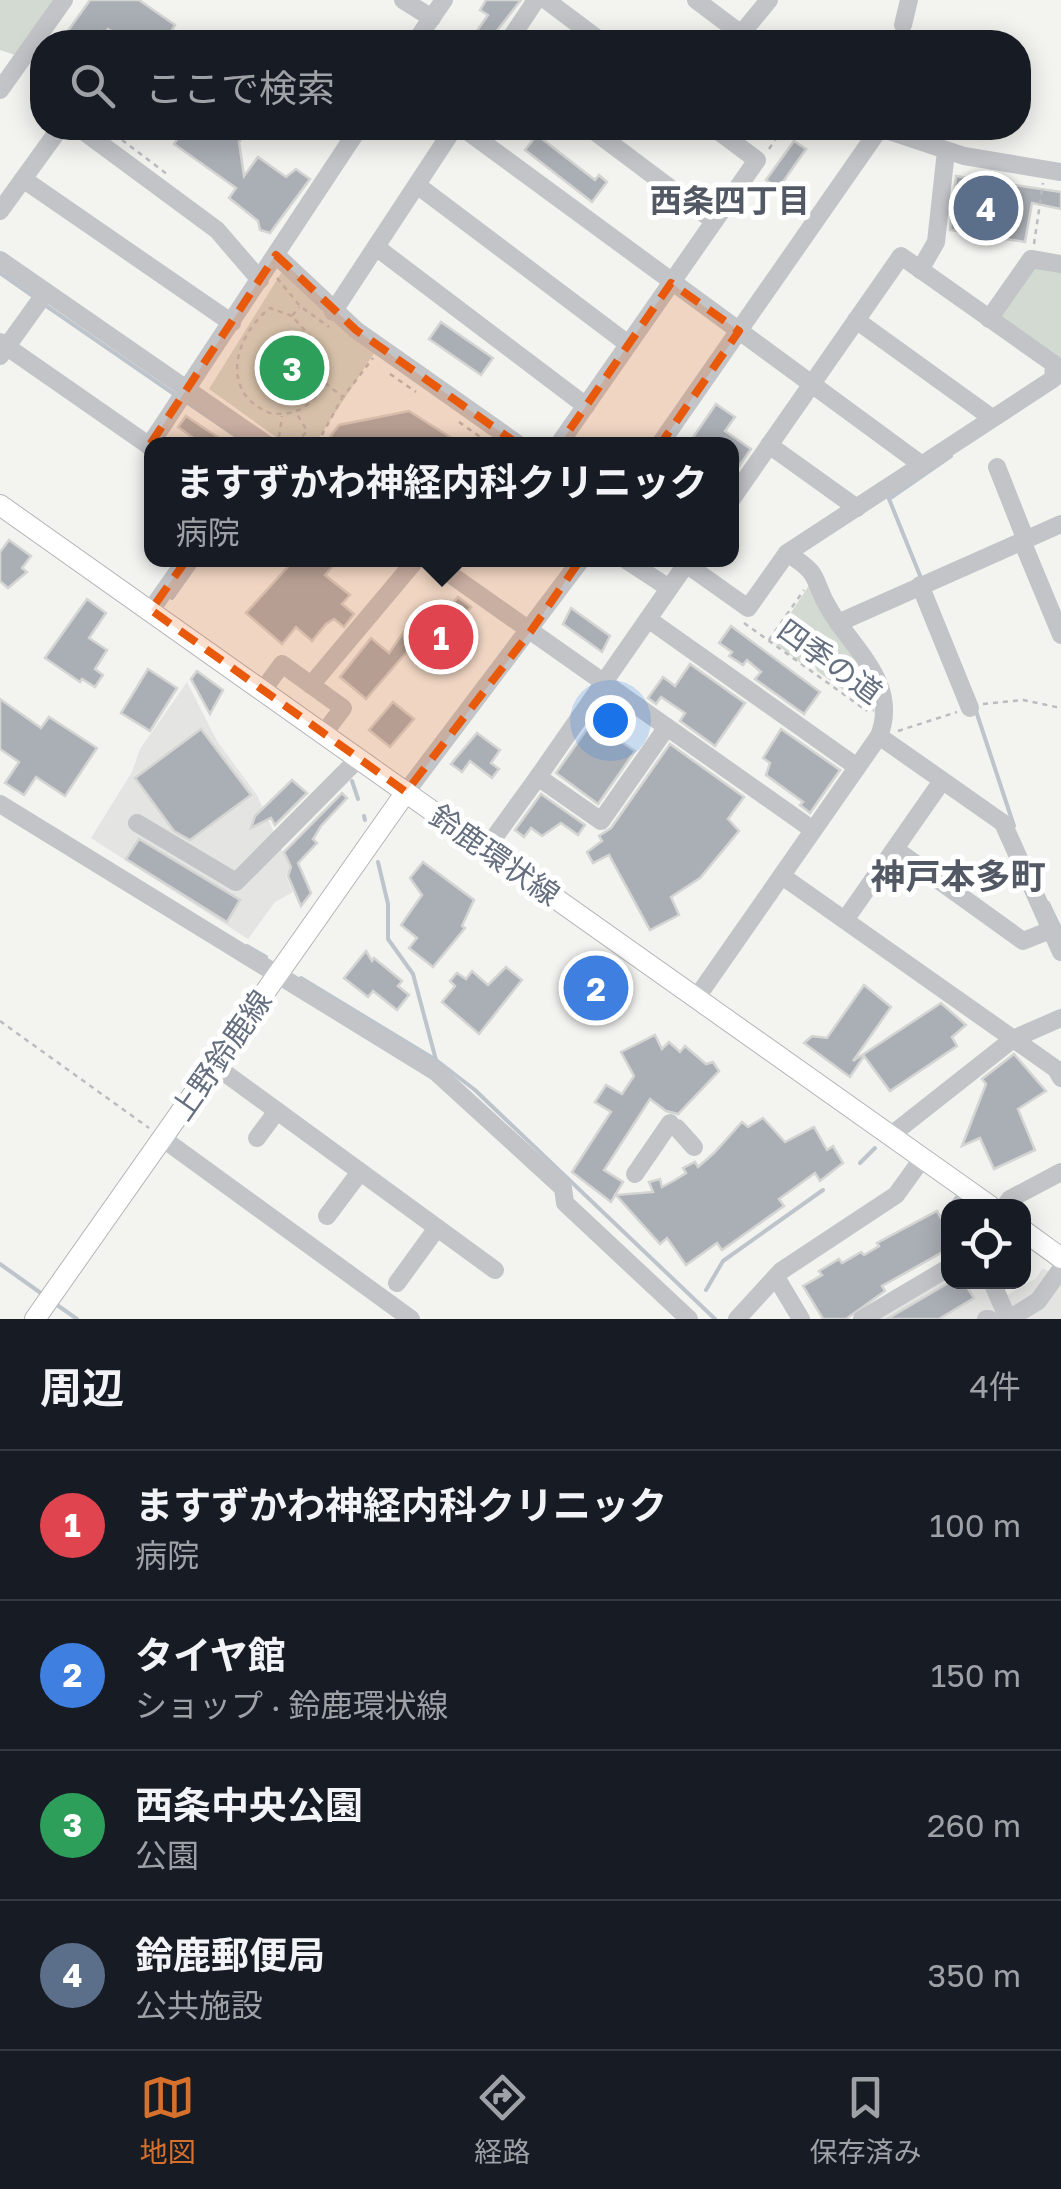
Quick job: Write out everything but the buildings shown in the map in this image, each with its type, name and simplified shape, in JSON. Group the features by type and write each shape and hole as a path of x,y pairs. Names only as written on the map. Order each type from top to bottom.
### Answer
{"main road":[{"name":"鈴鹿環状線","path":"0,504 922,1159 964,1199"},
{"name":"上野鈴鹿線","path":"44,1306 406,792"},
{"path":"1031,1236 1061,1258"}],"street":[{"path":"41,30 64,0"},
{"path":"402,0 432,18"},
{"path":"424,30 444,0"},
{"path":"516,30 536,0"},
{"path":"546,0 586,30"},
{"path":"696,0 735,30"},
{"path":"751,30 769,0"},
{"path":"903,25 909,0"},
{"path":"3,80 30,45"},
{"path":"0,211 51,140"},
{"path":"95,140 217,230 260,280"},
{"path":"156,437 236,326 276,254 352,140"},
{"path":"332,312 446,140"},
{"path":"479,140 922,465"},
{"path":"606,140 714,221"},
{"path":"564,437 757,160 730,140"},
{"path":"665,437 872,140"},
{"path":"914,140 946,151 1061,172"},
{"path":"920,270 936,242 946,151"},
{"path":"23,179 236,326"},
{"path":"416,186 628,344"},
{"path":"376,247 586,406"},
{"path":"276,254 332,312 508,437"},
{"path":"695,567 748,608 787,554 992,418 1058,388 1054,364 901,256 739,488"},
{"path":"0,260 42,298 183,396 254,437"},
{"path":"989,319 1032,260 1061,264"},
{"path":"42,298 2,349 144,443"},
{"path":"856,320 992,418"},
{"path":"769,445 857,508"},
{"path":"996,467 1061,635"},
{"path":"838,623 1061,524"},
{"path":"697,997 882,730 886,706 871,664 838,623 820,591 817,572 787,554"},
{"path":"151,610 181,567"},
{"path":"312,685 410,567"},
{"path":"440,567 813,830"},
{"path":"406,792 531,631 575,567"},
{"path":"636,567 668,588"},
{"path":"496,835 684,567"},
{"path":"924,584 977,706"},
{"path":"648,619 857,767"},
{"path":"263,690 282,664 312,685 343,708 324,734"},
{"path":"538,777 601,820 667,727"},
{"path":"882,730 942,781 1002,824 1061,952"},
{"path":"137,823 236,882 360,758"},
{"path":"846,920 942,781"},
{"path":"0,804 450,1082 563,1188 565,1203 689,1319"},
{"path":"895,850 1023,941 1052,929"},
{"path":"782,876 1056,1069 1061,1078"},
{"path":"890,1136 1013,1039 1061,1018"},
{"path":"214,1065 495,1270"},
{"path":"257,1138 276,1111"},
{"path":"634,1174 673,1126 694,1147"},
{"path":"162,1138 411,1319"},
{"path":"738,1319 776,1277 896,1194 922,1159"},
{"path":"328,1216 360,1172"},
{"path":"1010,1199 1061,1172"},
{"path":"398,1283 437,1228"},
{"path":"995,1289 1009,1319 1038,1301 1061,1269"},
{"path":"862,1319 941,1272"},
{"path":"776,1277 801,1319"}],"path":[{"path":"757,160 773,140"},
{"path":"1032,260 1043,181"},
{"path":"292,316 300,306"},
{"path":"270,308 292,316 325,354 324,383 314,400 283,415 253,405 238,387 234,373 240,350 250,335 270,308"},
{"path":"236,326 250,335"},
{"path":"321,437 343,397 374,356"},
{"path":"324,383 343,397"},
{"path":"296,412 307,431 302,437"},
{"path":"280,437 278,428 283,415"},
{"path":"768,642 817,572"},
{"name":"四季の道","path":"741,620 882,730 907,731 977,706 1023,700 1061,708"},
{"path":"0,1020 162,1138"}],"highlighted area":[{"path":"276,255 356,330 546,464 671,283 739,331 531,631 406,792 151,610 228,501 149,446"}],"shaded area":[{"path":"0,0 58,0 37,30 30,30 30,39 18,56 0,50"},
{"path":"1033,265 1061,270 1061,369 997,316"},
{"path":"283,270 376,350 320,437 276,437 209,389"},
{"path":"814,578 867,665 875,713 817,671 813,661 802,664 772,641"},
{"path":"187,682 217,741 257,795 290,868 286,876 293,892 275,902 248,939 91,838 132,772 140,749"},
{"path":"1043,1268 1061,1280 1061,1319 871,1319 941,1277 941,1289 992,1289 998,1300 1017,1289 1031,1289"}],"waterway":[{"path":"0,273 33,296"},
{"path":"45,305 177,396"},
{"path":"185,401 238,437"},
{"path":"921,578 889,499 951,456"},
{"path":"172,598 194,567"},
{"path":"976,711 1014,826"},
{"path":"352,781 358,799"},
{"path":"364,816 365,820"},
{"path":"378,862 388,904 388,939 413,974 436,1060"},
{"path":"1048,903 1059,926"},
{"path":"247,946 266,957"},
{"path":"301,978 436,1060 475,1090 715,1319"},
{"path":"860,1163 875,1148"},
{"path":"706,1290 723,1261 823,1190"},
{"path":"0,1264 45,1296"},
{"path":"57,1305 77,1319"}],"place":[{"name":"鈴鹿郵便局","path":"986,208"},
{"name":"西条中央公園","path":"292,368"},
{"name":"ますずかわ神経内科クリニック","path":"441,637"},
{"name":"タイヤ館","path":"596,988"}],"district":[{"name":"西条四丁目","path":"730,200"},
{"name":"神戸本多町","path":"958,876"}]}
